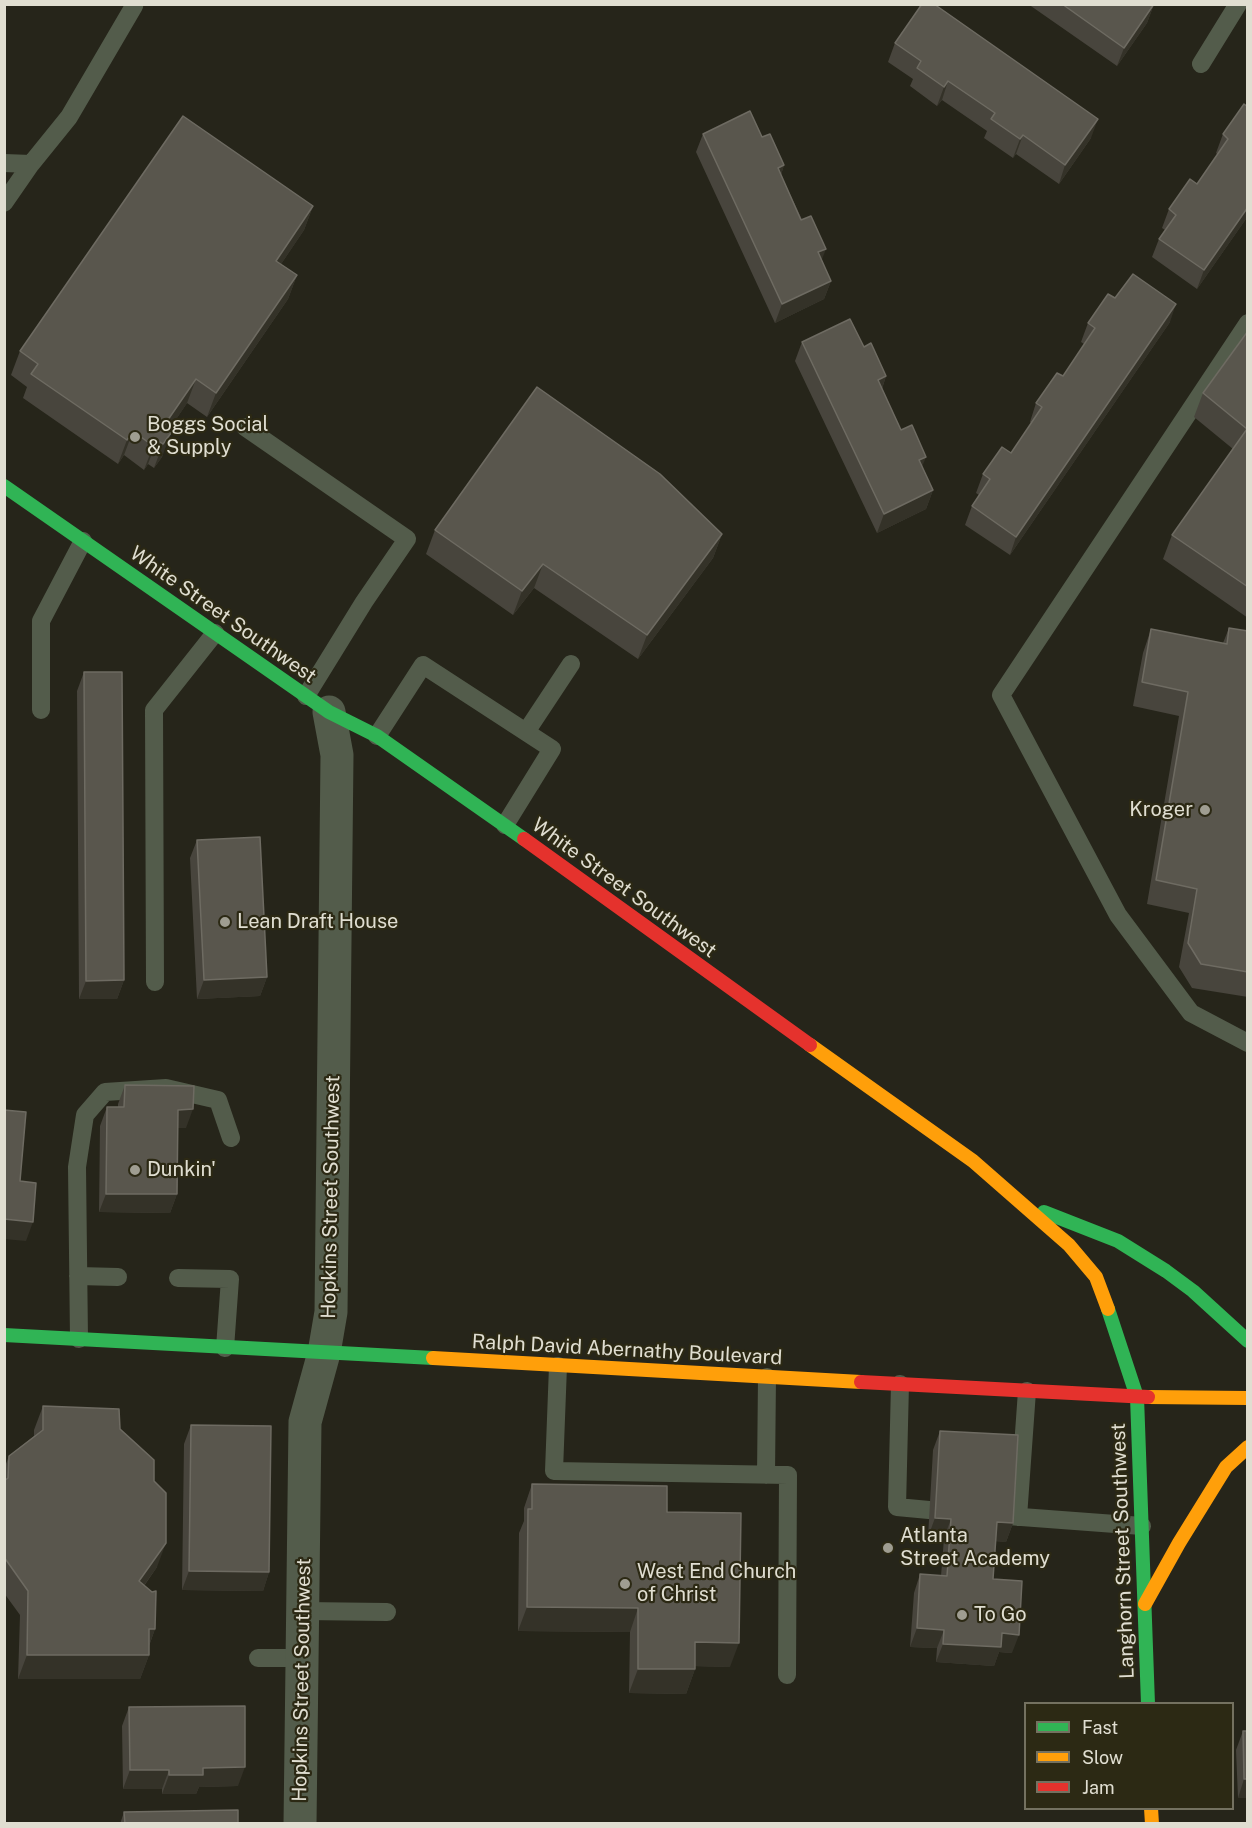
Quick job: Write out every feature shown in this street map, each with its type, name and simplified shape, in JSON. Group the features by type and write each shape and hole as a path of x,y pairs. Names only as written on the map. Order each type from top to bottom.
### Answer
{"street":[{"name":"White Street Southwest","path":"4,486 317,704 377,736 505,825 973,1161 1069,1245 1096,1277 1118,1335 1137,1396"},
{"name":"Hopkins Street Southwest","path":"300,1824 305,1422 324,1353 331,1312 337,755 317,704"},
{"path":"1019,1202 1118,1241 1193,1291 1248,1341"},
{"name":"Ralph David Abernathy Boulevard","path":"4,1335 1026,1391 1248,1398"},
{"name":"Langhorn Street Southwest","path":"1137,1396 1148,1702"},
{"path":"1144,1606 1179,1543 1226,1467 1248,1447"}],"lane":[{"path":"4,203 31,164 69,117 134,6 132,4"},
{"path":"1201,64 1238,4"},
{"path":"4,163 31,164"},
{"path":"1248,323 1001,695 1118,915 1191,1013 1248,1043"},
{"path":"245,427 407,538 364,602 317,704"},
{"path":"41,710 41,621 83,541"},
{"path":"155,982 154,710 215,633"},
{"path":"526,732 571,664"},
{"path":"377,736 423,665 552,749 505,825"},
{"path":"79,1339 76,1167 85,1115 105,1092 166,1088 218,1100 231,1138"},
{"path":"78,1276 118,1277"},
{"path":"178,1278 230,1280 225,1348"},
{"path":"558,1366 554,1471 788,1476 787,1675"},
{"path":"766,1475 767,1377"},
{"path":"900,1384 897,1507 929,1510"},
{"path":"1026,1391 1013,1516 1142,1526"},
{"path":"303,1611 387,1612"},
{"path":"258,1658 302,1658"}],"building":[{"path":"922,4 934,4 1098,119 1065,165 1023,135 1020,139 991,119 995,113 948,81 944,87 917,68 921,61 895,43"},
{"path":"1062,4 1154,4 1124,48"},
{"path":"1244,104 1248,107 1248,207 1204,270 1159,239 1176,215 1169,209 1190,179 1197,184 1228,139 1223,134"},
{"path":"750,111 762,137 770,134 784,165 778,168 801,220 811,216 826,249 818,252 831,281 782,304 703,134"},
{"path":"183,116 313,206 276,261 297,275 216,393 196,379 163,427 171,433 163,444 157,440 153,446 133,431 127,440 31,374 38,364 20,351"},
{"path":"1133,274 1176,304 1016,537 972,506 990,479 983,474 1002,447 1011,453 1042,407 1036,403 1057,373 1063,376 1095,328 1088,323 1108,294 1115,298"},
{"path":"850,319 864,347 871,343 886,376 878,380 901,430 912,425 926,457 919,460 933,490 884,514 802,342"},
{"path":"1248,331 1248,587 1172,535 1247,429 1203,393"},
{"path":"537,387 660,474 722,534 647,635 543,564 522,591 435,530"},
{"name":"Kroger","path":"1229,628 1248,631 1248,972 1201,964 1188,943 1197,889 1156,880 1188,692 1142,682 1151,629 1227,644"},
{"path":"84,672 122,672 124,980 86,981"},
{"name":"Lean Draft House","path":"260,837 267,977 204,980 197,840"},
{"name":"Dunkin'","path":"125,1085 194,1086 193,1109 178,1110 177,1194 106,1194 107,1107 124,1107"},
{"path":"4,1110 26,1112 20,1181 36,1183 33,1222 4,1219"},
{"path":"43,1406 119,1409 120,1429 154,1460 154,1481 166,1493 166,1543 139,1581 152,1592 156,1591 155,1629 149,1629 149,1655 27,1655 28,1591 4,1557 4,1481 8,1478 9,1456 43,1430"},
{"path":"191,1425 271,1426 269,1572 189,1571"},
{"path":"940,1431 1018,1435 1013,1523 997,1522 993,1579 1022,1581 1019,1635 1002,1633 1001,1647 943,1644 944,1630 917,1628 920,1574 947,1576 951,1519 935,1518"},
{"name":"West End Church of Christ","path":"532,1484 667,1486 667,1512 741,1513 739,1643 695,1642 695,1669 638,1669 638,1608 527,1607 528,1509 532,1509"},
{"path":"245,1706 245,1767 203,1768 203,1775 169,1775 169,1770 130,1770 129,1707"},
{"path":"1243,1731 1248,1731 1248,1779 1244,1779"},
{"path":"238,1810 238,1824 125,1824 124,1812"}],"traffic: fast":[{"path":"4,486 329,712 377,736 524,839"},
{"path":"1044,1212 1118,1241 1166,1271 1193,1291 1248,1341"},
{"path":"1108,1309 1137,1397 1148,1702"},
{"path":"4,1335 433,1358"}],"traffic: slow":[{"path":"810,1045 973,1161 1069,1245 1096,1277 1108,1309"},
{"path":"433,1358 861,1382"},
{"path":"1148,1397 1248,1398"},
{"path":"1145,1604 1226,1467 1248,1447"},
{"path":"1151,1810 1152,1824"}],"traffic: jam":[{"path":"524,839 810,1045"},
{"path":"861,1382 1148,1397"}],"place":[{"name":"Boggs Social & Supply","path":"135,437"},
{"name":"Kroger","path":"1205,810"},
{"name":"Lean Draft House","path":"225,922"},
{"name":"Dunkin'","path":"135,1170"},
{"name":"Atlanta Street Academy","path":"888,1548"},
{"name":"West End Church of Christ","path":"625,1584"},
{"name":"To Go","path":"962,1615"}]}
